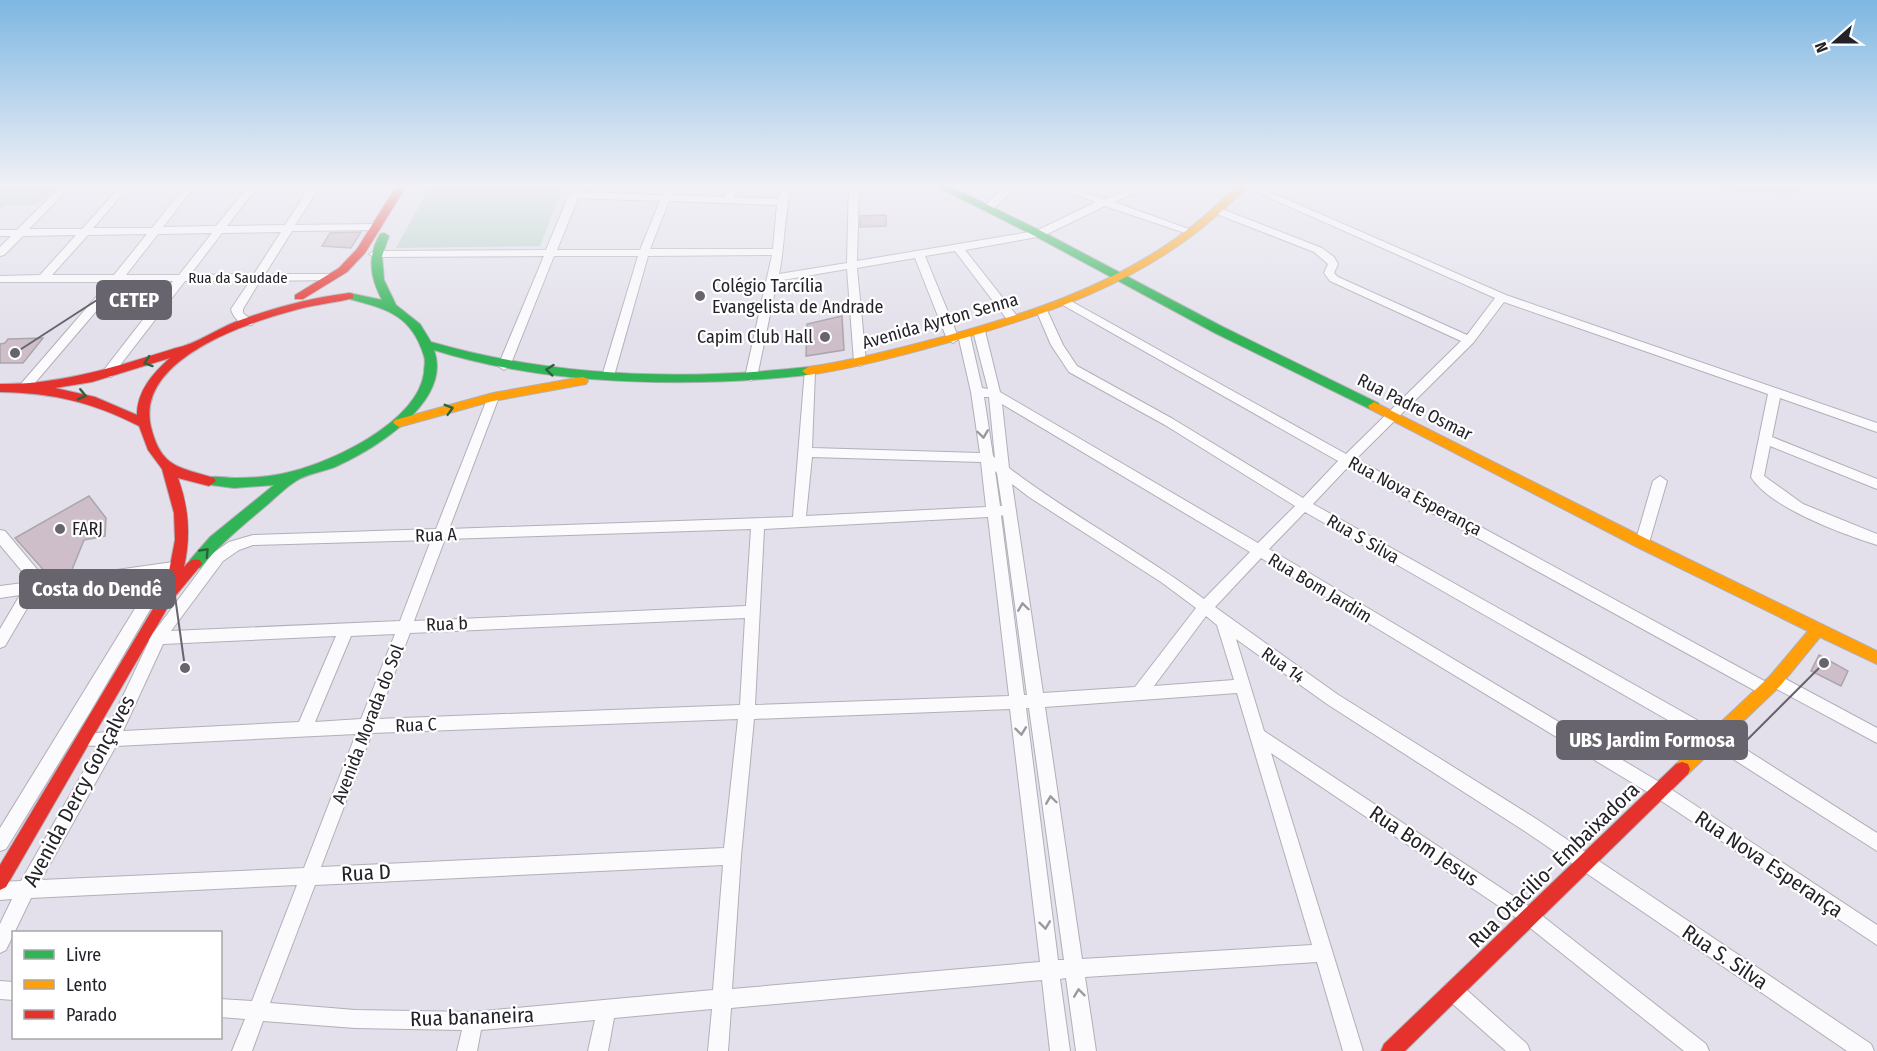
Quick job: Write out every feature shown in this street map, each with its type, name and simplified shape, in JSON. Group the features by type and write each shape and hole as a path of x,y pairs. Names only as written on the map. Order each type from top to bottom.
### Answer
{"main road":[{"path":"282,308 333,277 361,251 372,234"},
{"path":"385,234 374,254 377,279 391,307"},
{"name":"Rua Padre Osmar","path":"1039,234 1219,330 1392,415 1642,543 1877,658"},
{"name":"Avenida Ayrton Senna","path":"429,345 478,361 504,366 608,376 751,377 809,372 860,362 965,335 1065,302 1117,276 1189,234"},
{"path":"3,390 108,374 203,343 282,308 311,300 342,296 359,297 391,307 417,325 429,345 433,362 430,381 419,400 392,425 364,446 330,464 292,477 244,483 213,483 187,478 168,469"},
{"path":"0,881 150,638 167,596 172,568 185,530 184,512 168,469 156,454 143,423 142,408 151,385 165,369 203,343"},
{"name":"Avenida Ayrton Senna","path":"392,425 493,397 608,376"},
{"path":"24,388 63,391 99,400 143,423"},
{"path":"167,596 215,541 292,477"},
{"name":"Rua Otacilio- Embaixadora","path":"1391,1051 1770,685 1818,629"}],"street":[{"path":"0,253 18,234"},
{"path":"43,279 82,234"},
{"path":"24,388 153,234"},
{"path":"108,374 214,234"},
{"path":"248,322 238,315 237,311 256,278 287,234"},
{"path":"504,366 558,234"},
{"path":"608,376 644,252 651,234"},
{"path":"751,377 778,252 779,234"},
{"path":"853,234 852,266 860,362"},
{"path":"771,279 920,256 1039,234"},
{"path":"1277,234 1318,250 1330,259 1333,264 1329,273 1334,279 1469,340"},
{"path":"1358,234 1502,297 1877,428"},
{"path":"958,248 1013,319"},
{"path":"374,254 778,252"},
{"path":"920,256 965,335 995,394 1003,469 1076,968 1086,1051"},
{"name":"Rua da Saudade","path":"0,279 333,277"},
{"path":"1139,694 1205,606 1347,460 1469,340 1502,297"},
{"name":"Rua Nova Esperança","path":"1065,302 1347,460 1575,583 1770,685 1877,736"},
{"name":"Rua S Silva","path":"1042,310 1057,345 1073,369 1169,422 1304,505 1714,738 1877,843"},
{"path":"965,335 987,458 1060,1051"},
{"path":"799,522 806,452 809,372"},
{"name":"Rua Bom Jardim","path":"977,392 995,394 1102,456 1660,791"},
{"path":"1774,392 1757,477 1774,494 1790,505 1877,540"},
{"name":"Avenida Morada do Sol","path":"242,1051 493,397"},
{"path":"1765,439 1877,484"},
{"path":"806,452 987,458"},
{"name":"Rua 14","path":"987,458 1034,494 1166,578 1267,654 1332,699 1454,775 1586,863"},
{"path":"1642,543 1660,481"},
{"name":"Rua A","path":"150,638 218,558 243,542 253,540 758,524 1010,510"},
{"path":"718,1051 732,856 747,712 758,524"},
{"path":"0,536 37,586"},
{"path":"0,592 172,568"},
{"path":"0,843 5,826 86,707 172,568"},
{"path":"0,642 37,586"},
{"name":"Rua b","path":"150,638 752,612"},
{"path":"1223,620 1353,1051"},
{"path":"304,729 346,629"},
{"name":"Avenida Dercy Gonçalves","path":"0,944 26,890 111,739 150,638"},
{"name":"Rua C","path":"85,740 367,726 1018,702 1243,686"},
{"name":"Rua Bom Jesus","path":"1257,735 1530,917 1699,1051"},
{"name":"Rua Nova Esperança","path":"1660,791 1877,936"},
{"path":"5,826 32,829"},
{"name":"Rua D","path":"0,891 732,856"},
{"name":"Rua S. Silva","path":"1586,863 1864,1051"},
{"name":"Rua bananeira","path":"222,1008 356,1018 473,1021 1050,970 1323,953"},
{"path":"1453,991 1520,1051"},
{"path":"598,1051 606,1010"},
{"path":"467,1051 473,1021"}],"green space":[{"path":"404,234 545,234 540,246 396,248"}],"building":[{"path":"329,234 360,234 351,248 322,246"},
{"name":"Capim Club Hall","path":"842,316 844,350 806,356 807,324"},
{"path":"43,338 23,363 0,363 0,344 5,343 8,339"},
{"name":"FARJ","path":"89,496 106,518 105,536 84,540 71,572 49,576 15,538"},
{"path":"1819,655 1848,671 1841,686 1811,671"}],"traffic: fast":[{"path":"1039,234 1219,330 1374,406"},
{"path":"384,236 379,246 376,272 381,289 391,307"},
{"path":"209,481 259,482 309,472 353,453 376,439 399,422 417,402 428,382 431,359 423,336 408,319 391,307 349,296"},
{"path":"429,345 504,364 609,375 723,378 808,371"},
{"path":"195,564 215,541 292,477"}],"traffic: slow":[{"path":"808,371 905,351 1030,314 1119,277 1188,234"},
{"path":"399,423 493,397 582,381"},
{"path":"1374,406 1642,543 1877,658"},
{"path":"1682,769 1775,681 1818,629"}],"traffic: jam":[{"path":"299,297 343,270 361,251 372,234"},
{"path":"209,481 188,477 172,470 159,459 149,440 144,422 144,403 148,391 162,371 182,354 208,338 237,325 298,306 349,296"},
{"path":"24,388 92,378 180,351"},
{"path":"0,388 20,388 74,395 108,406 143,423"},
{"path":"168,469 178,499 182,527 180,554 172,585"},
{"path":"0,881 167,596 195,564"},
{"path":"1391,1051 1682,769"}],"place":[{"name":"Colégio Tarcília Evangelista de Andrade","path":"700,296"},
{"name":"Capim Club Hall","path":"825,337"},
{"name":"CETEP","path":"15,353"},
{"name":"FARJ","path":"60,529"},
{"name":"UBS Jardim Formosa","path":"1824,663"},
{"name":"Costa do Dendê","path":"185,668"}]}
